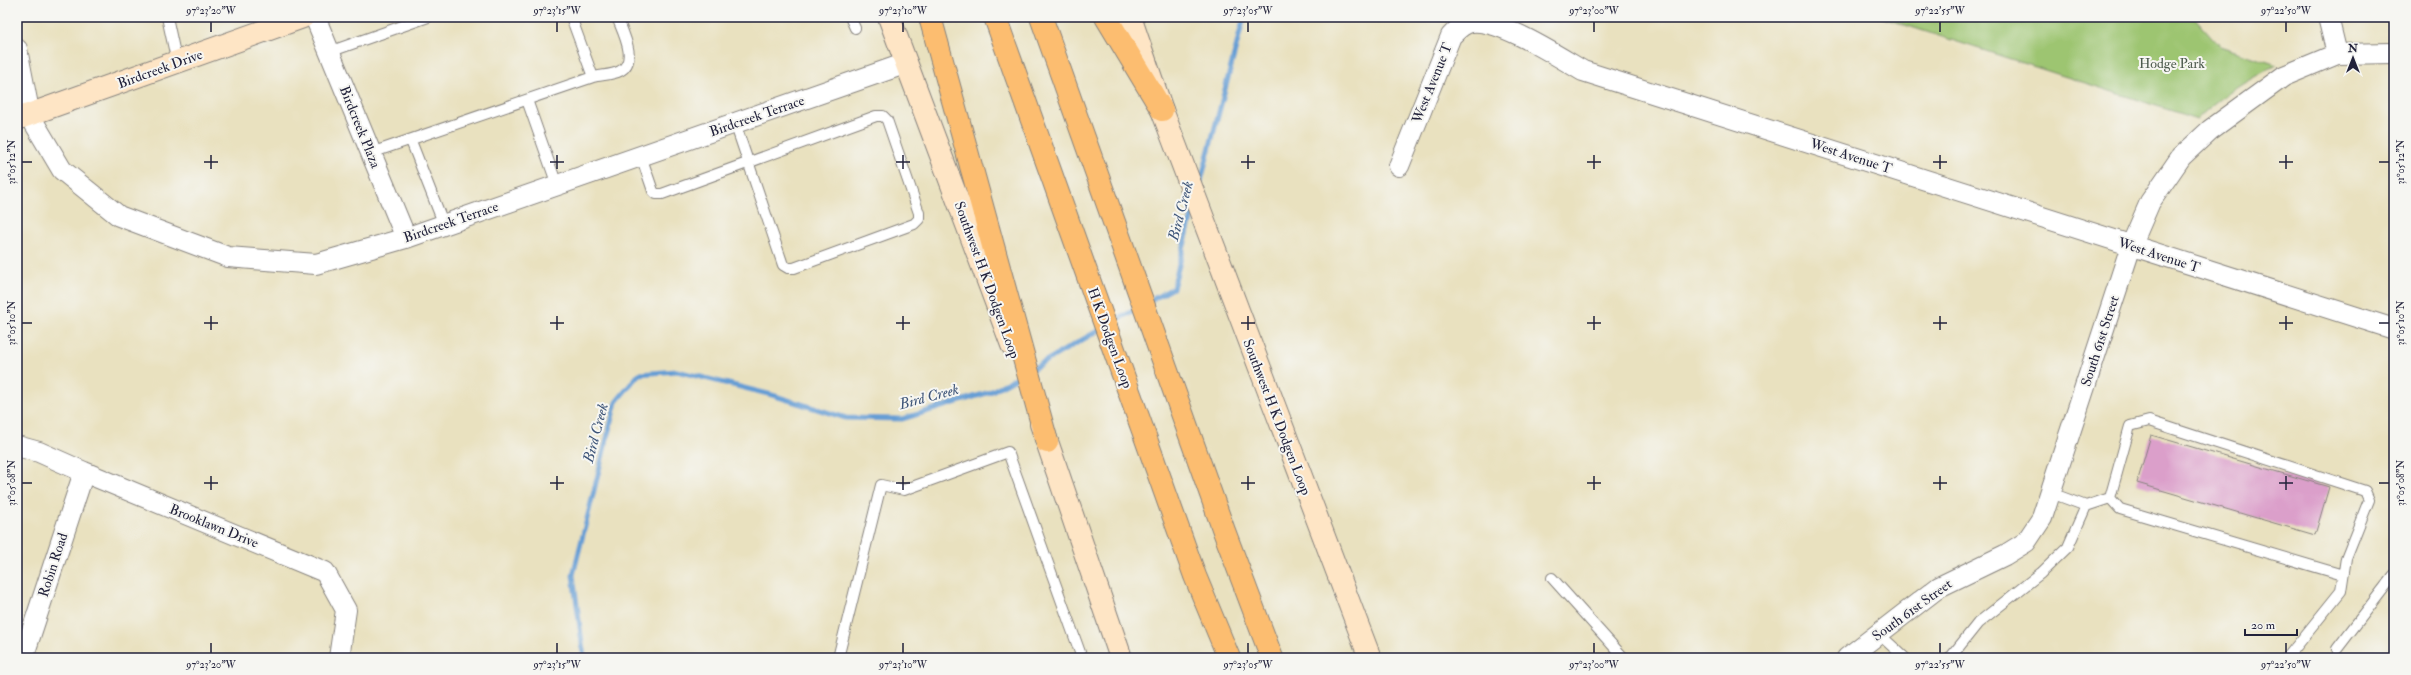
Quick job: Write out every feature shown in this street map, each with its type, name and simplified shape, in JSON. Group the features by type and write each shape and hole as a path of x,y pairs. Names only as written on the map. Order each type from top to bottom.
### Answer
{"highway":[{"path":"930,17 990,264 1048,442"},
{"name":"H K Dodgen Loop","path":"995,17 1195,576 1229,658"},
{"path":"1041,17 1193,444 1272,658"},
{"path":"1106,17 1162,110"}],"main road":[{"name":"Birdcreek Drive","path":"24,117 302,17"},
{"name":"Southwest H K Dodgen Loop","path":"889,17 990,264"},
{"name":"Southwest H K Dodgen Loop","path":"1130,17 1162,110 1370,658"},
{"path":"1048,442 1121,658"}],"street":[{"name":"Birdcreek Plaza","path":"315,17 406,238"},
{"path":"2328,17 2337,54 2394,53"},
{"name":"West Avenue T","path":"1399,166 1451,36 1460,27 1469,23 1479,22 1494,24 1508,30 1583,71 2394,329"},
{"name":"Birdcreek Terrace","path":"17,49 24,117 62,170 119,216 228,257 316,264 406,238 907,64"},
{"name":"South 61st Street","path":"1847,658 1939,587 2005,555 2026,542 2042,518 2131,246 2150,202 2181,157 2210,130 2284,76 2337,54"},
{"name":"Brooklawn Drive","path":"17,446 39,452 325,572 346,610 338,658"},
{"name":"Robin Road","path":"23,658 84,472"}],"lane":[{"path":"167,17 176,63"},
{"path":"329,52 428,17"},
{"path":"571,17 593,77"},
{"path":"371,154 593,77 620,72 626,67 629,58 629,50 617,17"},
{"path":"850,17 855,28"},
{"path":"527,100 557,185"},
{"path":"640,156 653,191 656,194 662,194 748,162 876,116 883,116 887,120 920,213 920,219 914,224 794,268 788,268 784,265 748,162 735,123"},
{"path":"411,141 444,225"},
{"path":"2110,498 2130,426 2149,421 2364,491 2369,500 2346,558 2341,591 2287,658"},
{"path":"838,658 881,485 904,490 1008,452 1082,658"},
{"path":"2051,493 2086,506 2110,498"},
{"path":"2110,498 2120,509 2343,575"},
{"path":"1950,658 1978,623 2042,573 2068,547 2086,506"},
{"path":"2337,649 2394,575"},
{"path":"1552,578 1624,658"},
{"path":"1879,634 1905,658"}],"green space":[{"name":"Hodge Park","path":"1880,17 2194,17 2220,46 2277,65 2235,89 2215,103 2197,119"}],"building":[{"path":"2151,435 2329,487 2315,535 2137,483"}],"waterway":[{"name":"Bird Creek","path":"1199,188 1244,17"},
{"name":"Bird Creek","path":"1148,302 1173,288 1193,211"},
{"name":"Bird Creek","path":"1110,324 1139,307"},
{"name":"Bird Creek","path":"1032,369 1101,329"},
{"name":"Bird Creek","path":"584,658 573,575 616,402 639,374 677,371 772,395 846,418 902,419 990,392 1023,374"}]}
